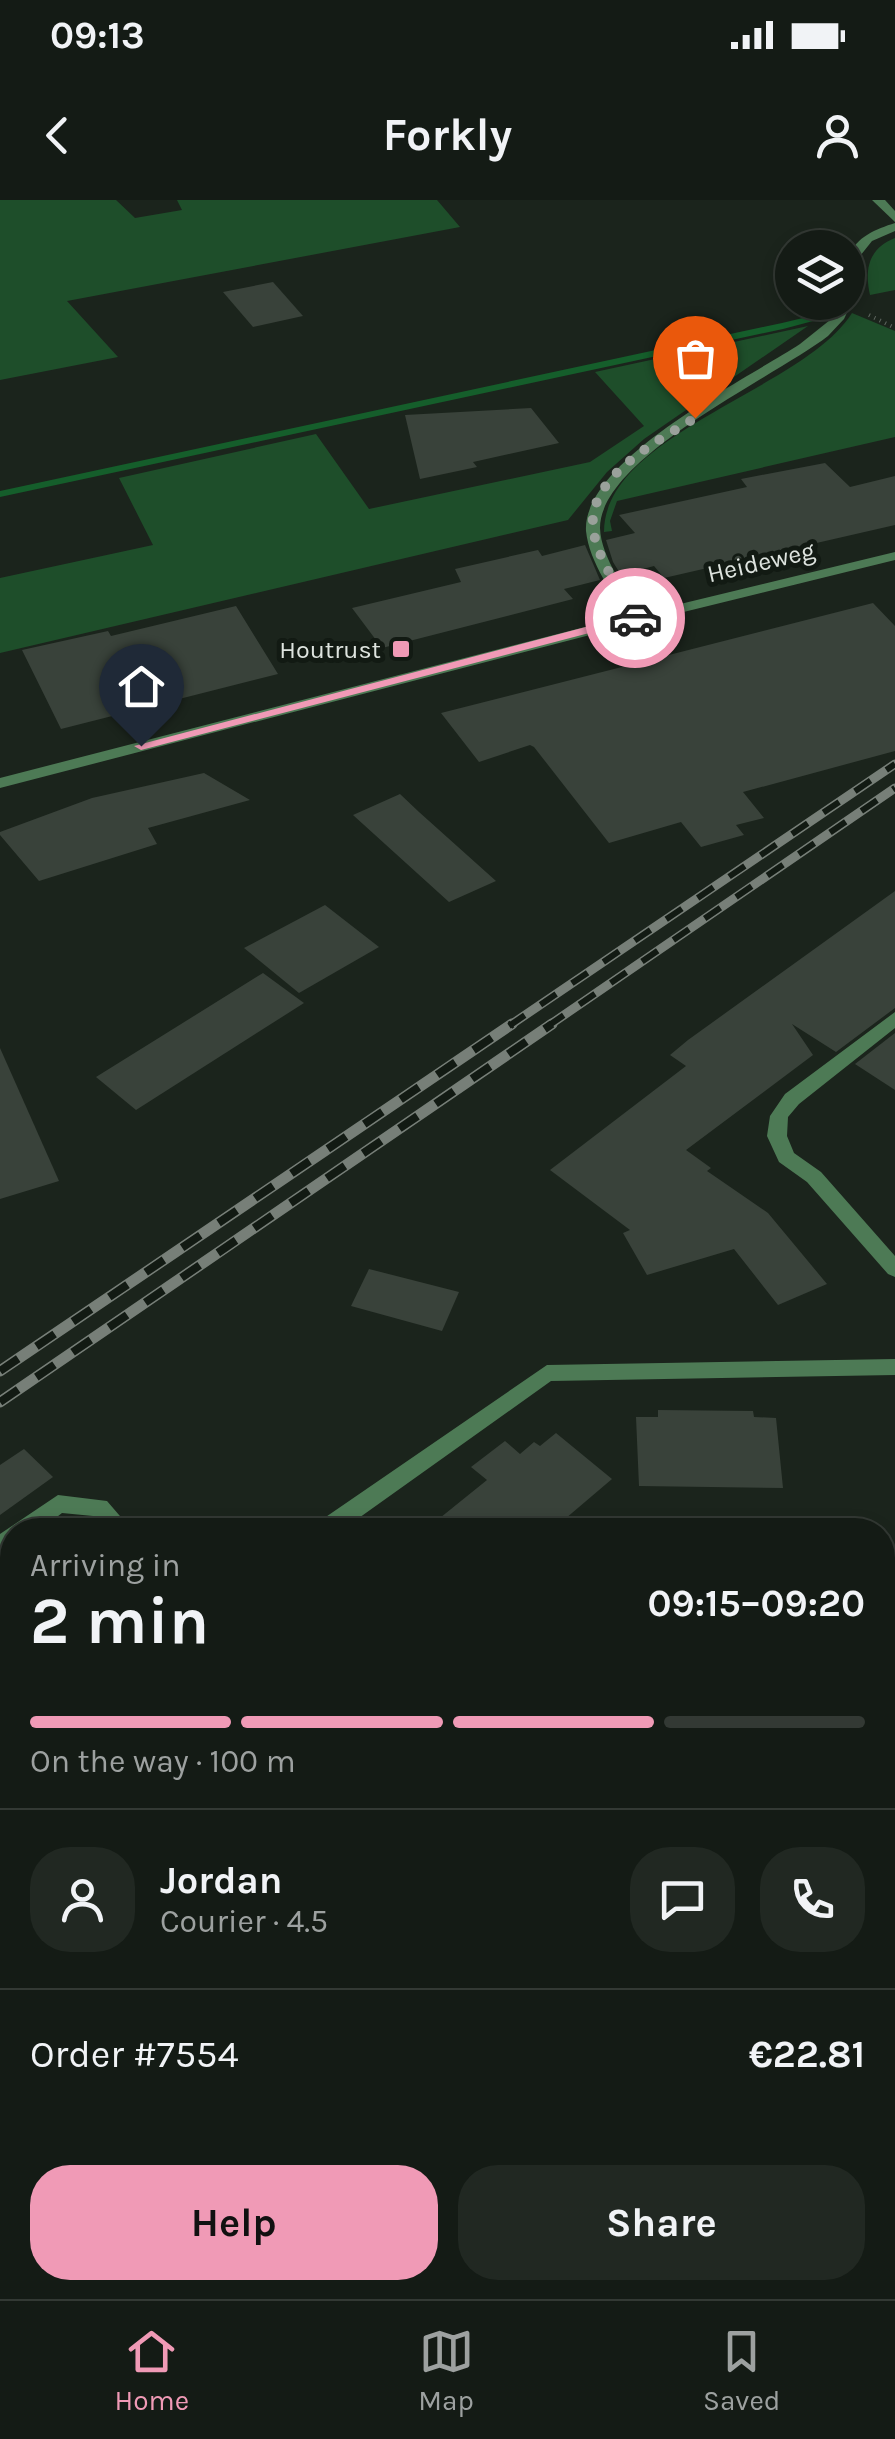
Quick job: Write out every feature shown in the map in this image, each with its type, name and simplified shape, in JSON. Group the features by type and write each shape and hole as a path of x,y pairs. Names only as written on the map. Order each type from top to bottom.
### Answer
{"street":[{"path":"878,200 895,218"},
{"path":"865,242 895,227"},
{"path":"635,618 594,534 594,514 609,483 648,447 776,368 836,320"},
{"name":"Heideweg","path":"0,783 635,618 895,556"},
{"path":"895,1018 792,1100 779,1116 777,1136 786,1157 814,1177 895,1269"},
{"path":"342,1518 547,1373 895,1367"},
{"path":"39,1518 58,1504 99,1507 110,1518"}],"green space":[{"path":"0,200 116,200 135,218 182,210 177,200 437,200 460,227 67,301 118,357 0,380"},
{"path":"895,238 895,290 870,295 871,260 879,247"},
{"path":"865,318 895,331 895,437 617,501 610,521 612,531 604,532 613,497 636,467 670,440 793,366 828,340 846,320"},
{"path":"808,326 644,439 607,472 568,520 0,653 0,578 153,545 119,478 316,434 369,509 590,462 644,426 595,372"}],"building":[{"path":"273,282 303,316 253,327 223,292"},
{"path":"531,408 559,443 473,462 477,467 420,479 405,415"},
{"path":"825,463 850,487 895,476 895,525 664,578 654,566 621,575 613,562 606,540 635,533 619,515 747,487 741,479"},
{"path":"585,545 600,580 564,589 573,599 382,648 352,608 461,582 455,569 538,550 542,556"},
{"path":"873,603 895,626 895,751 743,792 764,818 736,825 744,835 701,847 681,822 609,843 534,747 479,762 441,713"},
{"path":"236,606 278,674 61,729 22,650 108,631 111,636"},
{"path":"204,773 250,800 148,828 157,844 39,881 0,835 92,798"},
{"path":"400,794 496,881 449,902 353,815"},
{"path":"895,891 895,1008 836,1052 792,1024 813,1055 686,1150 711,1168 707,1171 768,1213 827,1284 778,1305 734,1249 647,1275 623,1233 630,1230 550,1170 686,1066 670,1055 688,1040"},
{"path":"325,905 379,947 299,993 244,948"},
{"path":"263,973 304,1003 136,1110 96,1077"},
{"path":"895,1033 895,1090 855,1064"},
{"path":"0,1048 59,1181 0,1199"},
{"path":"369,1269 459,1292 442,1331 351,1306"},
{"path":"658,1410 753,1411 754,1417 776,1418 783,1488 639,1486 636,1417 658,1417"},
{"path":"556,1433 612,1479 566,1518 440,1518 487,1480 471,1467 505,1441 520,1454 534,1442 540,1446"},
{"path":"24,1449 53,1477 0,1515 0,1465"}],"waterway":[{"path":"0,494 806,320"}],"railway":[{"path":"509,1026 895,764"},
{"path":"548,1026 895,788"},
{"path":"0,1371 512,1024"},
{"path":"0,1402 552,1024"}],"way so far":[{"path":"635,618 597,542 594,514 620,470 695,418"}],"place":[{"name":"Houtrust","path":"401,649"}],"route":[{"path":"141,746 635,618"}]}
